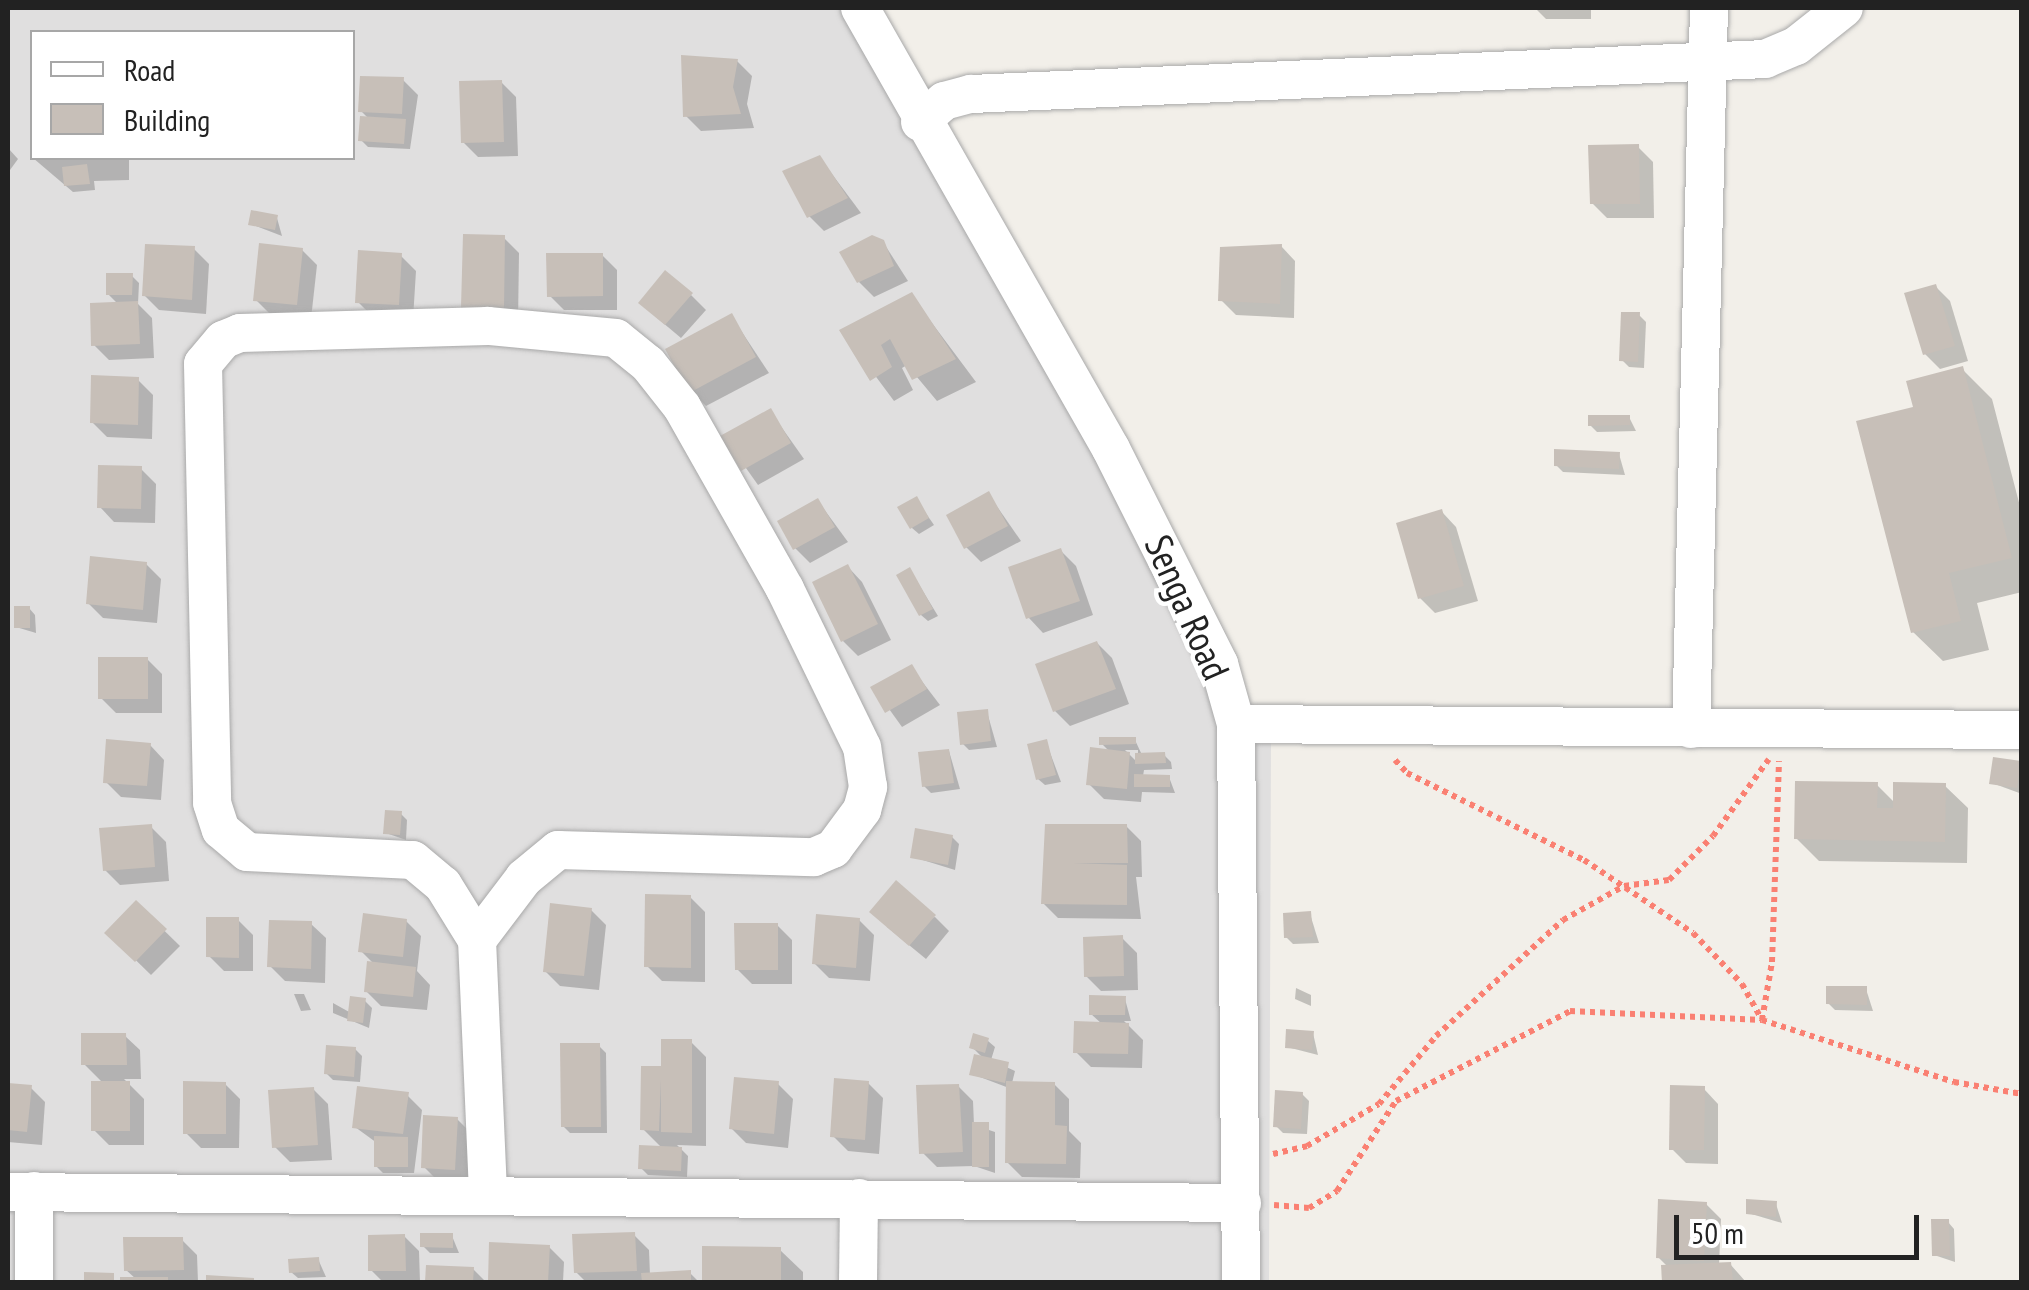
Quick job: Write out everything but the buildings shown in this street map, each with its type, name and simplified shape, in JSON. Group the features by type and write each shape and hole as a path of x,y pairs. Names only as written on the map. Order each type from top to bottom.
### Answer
{"street":[{"name":"Senga Road","path":"860,8 920,122 1178,575 1219,664 1236,724 1241,1282"},
{"path":"1691,729 1708,8"},
{"path":"920,122 944,101 971,94 1765,59 1796,46 1844,8"},
{"path":"477,940 524,878 558,850 814,858 833,848 862,810 868,786 862,746 786,588 682,406 648,364 616,338 488,326 240,332 210,352 202,386 209,759 221,830 233,844 262,855 413,860 443,884 477,940 488,1191"},
{"path":"1236,724 1691,729 1780,724 2022,730"},
{"path":"34,1282 21,1192 488,1191 1242,1202"},
{"path":"858,1282 859,1198"}],"path":[{"path":"1241,1162 1306,1146 1379,1104 1436,1036 1563,920 1624,886 1669,880 1713,836 1768,764 1780,724"},
{"path":"1762,1020 1772,962 1780,724"},
{"path":"1365,725 1407,773 1624,886 1693,933 1742,984 1762,1020"},
{"path":"1242,1202 1310,1208 1337,1191 1396,1101 1570,1011 1762,1020 1954,1082 2022,1094"}],"shaded area":[{"path":"8,8 868,8 1271,744 1269,1282 8,1282"}]}
